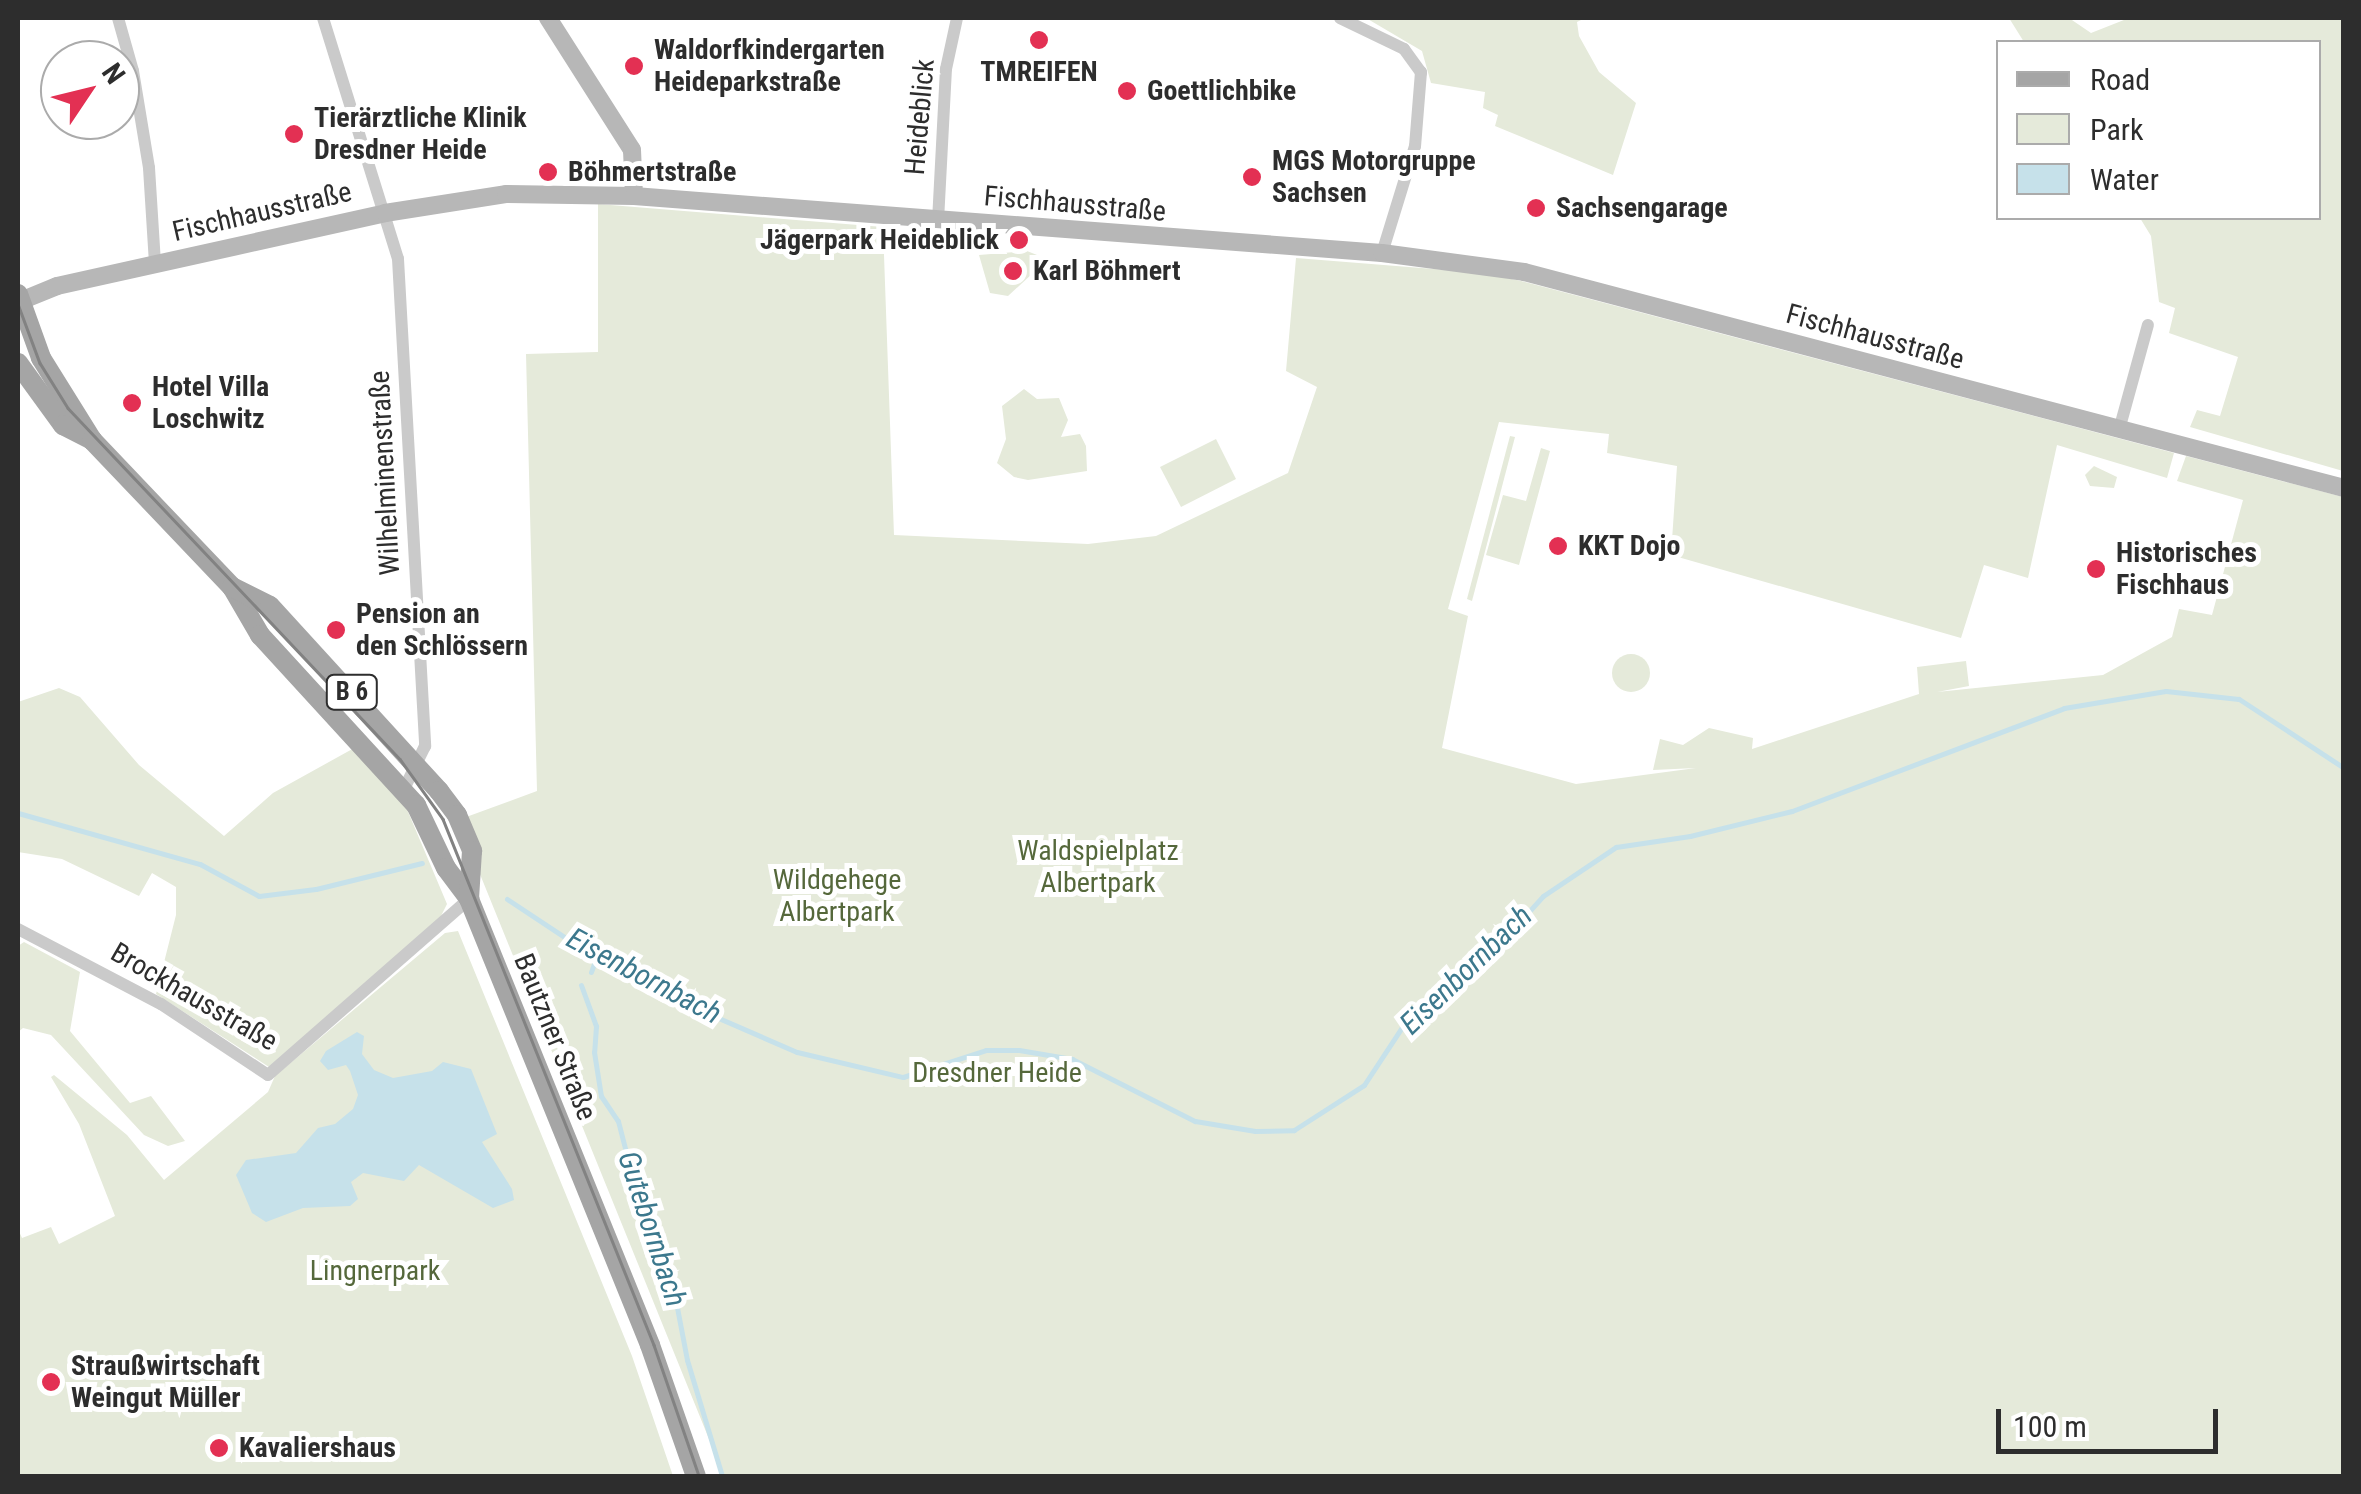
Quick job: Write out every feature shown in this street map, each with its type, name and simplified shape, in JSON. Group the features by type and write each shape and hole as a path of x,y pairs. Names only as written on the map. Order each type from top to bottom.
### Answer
{"main road":[{"path":"548,18 632,150 634,196"},
{"name":"Fischhausstraße","path":"18,299 46,289 385,213 506,194 634,196 1382,253 1524,272 2344,488"},
{"name":"Bautzner Straße","path":"18,299 41,358 92,440 232,586 270,606 418,763 466,834 474,866 470,899"},
{"name":"Bautzner Straße","path":"18,363 63,425 92,440"},
{"name":"Bautzner Straße","path":"232,586 237,602 260,635 405,788 446,868 470,899 650,1345 696,1476"}],"street":[{"path":"118,18 133,72 149,168 155,264"},
{"path":"323,18 385,213"},
{"name":"Heideblick","path":"938,221 946,70 957,18"},
{"path":"1340,18 1404,49 1421,72 1415,146 1382,253"},
{"name":"Wilhelminenstraße","path":"385,213 398,260 425,746 405,788"},
{"path":"2119,430 2148,325"},
{"name":"Brockhausstraße","path":"18,930 161,1004 268,1076 470,899"}],"green space":[{"path":"1366,18 1585,18 1577,22 1579,36 1599,72 1636,103 1613,175 1495,126 1498,115 1483,108 1485,92 1431,83 1422,51"},
{"path":"2009,18 2069,18 2091,33 2129,18 2343,18 2343,471 2190,427 2197,410 2220,416 2238,357 2169,333 2175,308 2159,302 2151,236 2141,220 2321,220 2321,40 2023,40"},
{"name":"Dresdner Heide","path":"598,204 883,227 894,535 1088,544 1156,536 1288,473 1317,387 1286,371 1296,258 1484,273 1521,281 2174,453 2167,478 2057,445 2028,578 1984,565 1961,638 1671,555 1677,466 1607,453 1609,434 1499,422 1448,609 1468,616 1442,748 1576,784 1696,768 1653,770 1660,739 1683,745 1709,728 1753,738 1752,749 1919,694 1917,667 1966,661 1969,686 1937,692 2103,675 2172,637 2179,609 2212,615 2243,500 2177,481 2186,456 2343,497 2343,1476 724,1476 458,820 537,791 526,354 598,352"},
{"path":"1027,251 1037,255 1032,274 1008,296 990,293 979,255"},
{"path":"1024,389 1037,399 1059,398 1068,420 1061,437 1080,434 1086,446 1087,471 1028,480 1014,477 997,463 1006,439 1002,406"},
{"path":"1510,436 1515,437 1472,601 1467,599"},
{"path":"1216,439 1236,479 1181,507 1160,467"},
{"path":"1541,448 1550,451 1519,565 1486,555 1503,495 1526,501"},
{"path":"2094,466 2117,477 2114,488 2090,486 2085,475"},
{"path":"1631,654 1645,659 1650,673 1645,687 1631,692 1617,687 1612,673 1617,659"},
{"path":"59,688 80,697 139,765 224,836 273,793 356,747 406,807 447,904 439,920 269,1067 156,994 176,915 176,887 152,873 139,896 62,859 18,852 18,702"},
{"name":"Lingnerpark","path":"458,931 632,1356 673,1476 18,1476 18,1229 22,1238 51,1227 59,1244 115,1216 79,1124 51,1077 54,1075 127,1135 164,1180 268,1092 275,1076 445,933"},
{"path":"24,942 80,972 70,1031 130,1103 151,1096 185,1141 168,1146 144,1135 51,1035 23,1028 18,1032 18,946"}],"water":[{"path":"357,1032 364,1036 362,1054 374,1070 393,1078 432,1071 443,1062 471,1069 497,1134 482,1142 512,1189 514,1200 493,1208 419,1165 404,1181 363,1173 351,1182 358,1199 350,1206 303,1208 266,1222 252,1213 236,1175 246,1160 296,1153 318,1128 335,1124 353,1109 358,1095 346,1065 328,1070 320,1061 326,1051"}],"waterway":[{"name":"Eisenbornbach","path":"507,899 596,958 661,993 797,1052 903,1077 986,1050 1019,1050 1072,1059 1195,1121 1255,1131 1294,1130 1364,1085 1406,1021 1484,961 1543,896 1616,847 1690,836 1792,811 2064,708 2166,691 2239,699 2344,768"},
{"name":"Eisenbornbach","path":"18,813 200,864 259,896 316,889 422,863"},
{"name":"Gutebornbach","path":"591,972 596,958"},
{"name":"Gutebornbach","path":"581,985 596,1026 594,1052 601,1096 618,1121 636,1191 658,1237 656,1255 665,1266 675,1297 687,1360 722,1476"}],"tram line":[{"path":"18,304 40,363 68,408 400,759 443,819 654,1345 699,1476"}],"place":[{"name":"TMREIFEN","path":"1039,40"},
{"name":"Waldorfkindergarten Heideparkstraße","path":"634,66"},
{"name":"Goettlichbike","path":"1127,91"},
{"name":"Tierärztliche Klinik Dresdner Heide","path":"294,134"},
{"name":"Böhmertstraße","path":"548,172"},
{"name":"MGS Motorgruppe Sachsen","path":"1252,177"},
{"name":"Sachsengarage","path":"1536,208"},
{"name":"Jägerpark Heideblick","path":"1019,240"},
{"name":"Karl Böhmert","path":"1013,271"},
{"name":"Hotel Villa Loschwitz","path":"132,403"},
{"name":"KKT Dojo","path":"1558,546"},
{"name":"Historisches Fischhaus","path":"2096,569"},
{"name":"Pension an den Schlössern","path":"336,630"},
{"name":"Straußwirtschaft Weingut Müller","path":"51,1382"},
{"name":"Kavaliershaus","path":"219,1448"}],"park label":[{"name":"Waldspielplatz Albertpark","path":"1098,867"},
{"name":"Wildgehege Albertpark","path":"837,896"}]}
